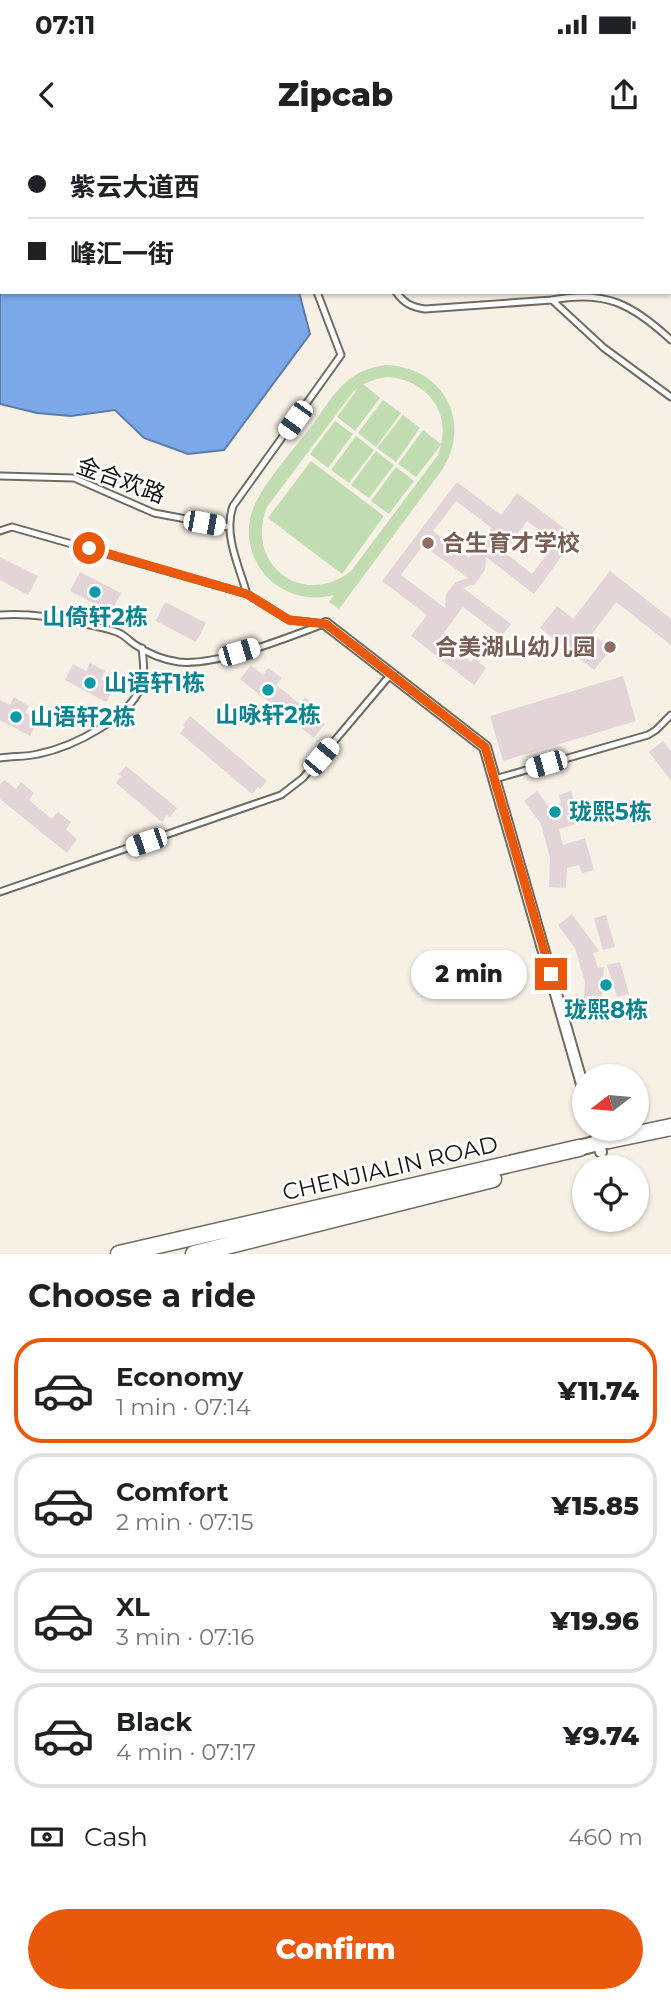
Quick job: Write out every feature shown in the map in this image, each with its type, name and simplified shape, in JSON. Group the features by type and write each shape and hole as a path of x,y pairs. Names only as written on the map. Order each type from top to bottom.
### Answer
{"main road":[{"name":"CHENJIALIN ROAD","path":"603,1142 671,1127"},
{"name":"CHENJIALIN ROAD","path":"603,1142 671,1136"},
{"name":"CHENJIALIN ROAD","path":"119,1254 581,1152"},
{"name":"CHENJIALIN ROAD","path":"194,1254 581,1152"}],"street":[{"path":"326,624 485,747 576,1064"},
{"name":"CHENJIALIN ROAD","path":"581,1152 603,1142"}],"lane":[{"path":"247,594 229,527 233,506 341,355 318,294"},
{"path":"397,294 402,301 413,307 425,309 552,300 573,296 593,297 632,308 649,319 671,340"},
{"path":"552,300 604,348 671,397"},
{"name":"金合欢路","path":"0,476 74,478 154,513 229,527"},
{"path":"0,531 12,527 247,594 289,620 326,624"},
{"path":"0,615 25,613 50,616 112,630 162,658 177,662 209,661 326,624"},
{"path":"0,758 35,755 62,748 88,737 111,721 139,691 143,679 142,648"},
{"path":"0,892 281,795 303,778 391,674"},
{"path":"495,779 648,735 671,715"}],"green space":[{"path":"386,365 406,368 423,375 437,386 447,400 453,416 451,452 442,470 339,609 329,602 334,595 298,595 284,590 270,580 253,555 249,525 255,505 268,482 337,391 356,375","holes":["387,377 400,379 422,389 430,397 437,407 443,431 441,444 423,430 398,464 416,477 441,445 438,455 351,571 333,581 314,585 297,582 282,575 271,562 264,546 262,528 267,507 353,392 358,388 337,417 355,431 380,398 363,384"]},
{"path":"383,400 401,413 376,447 358,433"},
{"path":"403,415 420,428 396,462 377,448"},
{"path":"335,421 353,434 328,468 310,454"},
{"path":"356,436 374,450 349,483 331,470"},
{"path":"376,451 394,465 369,498 351,485"},
{"path":"311,461 384,516 342,574 268,518"},
{"path":"396,467 414,481 389,514 371,501"}],"water":[{"path":"0,294 300,294 310,334 224,450 188,454 144,438 115,410 71,416 37,413 0,404"}],"building":[{"path":"457,482 501,515 517,493 576,537 534,594 486,557 485,570 475,584 463,588 511,624 502,636 463,607 440,638 471,662 474,658 486,668 474,685 411,636 427,615 382,581","holes":["456,501 492,528 469,558 433,531","527,521 556,542 532,574 504,552","423,545 468,578 456,582 446,594 445,608 401,575"]},
{"path":"0,557 38,576 28,595 0,580"},
{"path":"610,571 671,619 671,645 616,602 592,634 611,649 594,670 540,628 557,606 573,619"},
{"name":"山倚轩2栋","path":"80,572 121,593 111,612 70,591"},
{"path":"165,602 206,623 196,642 156,621"},
{"name":"山语轩1栋","path":"90,663 105,671 101,679 115,686 106,702 65,680 73,664 86,671"},
{"path":"251,665 263,675 268,668 282,678 276,685 300,704 305,697 318,708 313,715 325,724 314,738 240,679"},
{"path":"623,676 636,721 503,761 490,716"},
{"name":"山语轩2栋","path":"14,697 29,706 25,713 38,720 30,736 0,720 0,700 10,705"},
{"path":"190,716 267,781 260,789 258,787 252,794 180,733"},
{"path":"663,741 671,752 671,781 649,752"},
{"path":"126,766 177,808 170,817 167,815 162,822 116,783"},
{"path":"4,780 16,789 21,782 34,793 29,800 52,819 58,812 71,822 66,830 77,839 67,853 0,799 0,785"},
{"path":"537,791 549,807 561,803 559,795 571,791 580,823 559,829 563,845 585,838 594,870 582,873 579,865 567,868 566,888 549,887 550,858 541,824 524,801"},
{"path":"572,914 599,951 593,953 598,968 604,967 601,1012 583,1011 585,982 575,948 558,925"},
{"path":"606,915 615,947 603,950 594,918"},
{"path":"620,962 629,994 617,997 607,965"}],"place":[{"name":"合生育才学校","path":"428,543"},
{"name":"山倚轩2栋","path":"95,592"},
{"name":"合美湖山幼儿园","path":"610,647"},
{"name":"山语轩1栋","path":"90,683"},
{"name":"山咏轩2栋","path":"268,690"},
{"name":"山语轩2栋","path":"16,717"},
{"name":"珑熙5栋","path":"555,812"},
{"name":"珑熙8栋","path":"606,985"}],"route":[{"path":"89,548 247,594 289,620 326,624 485,747 551,974"}]}
